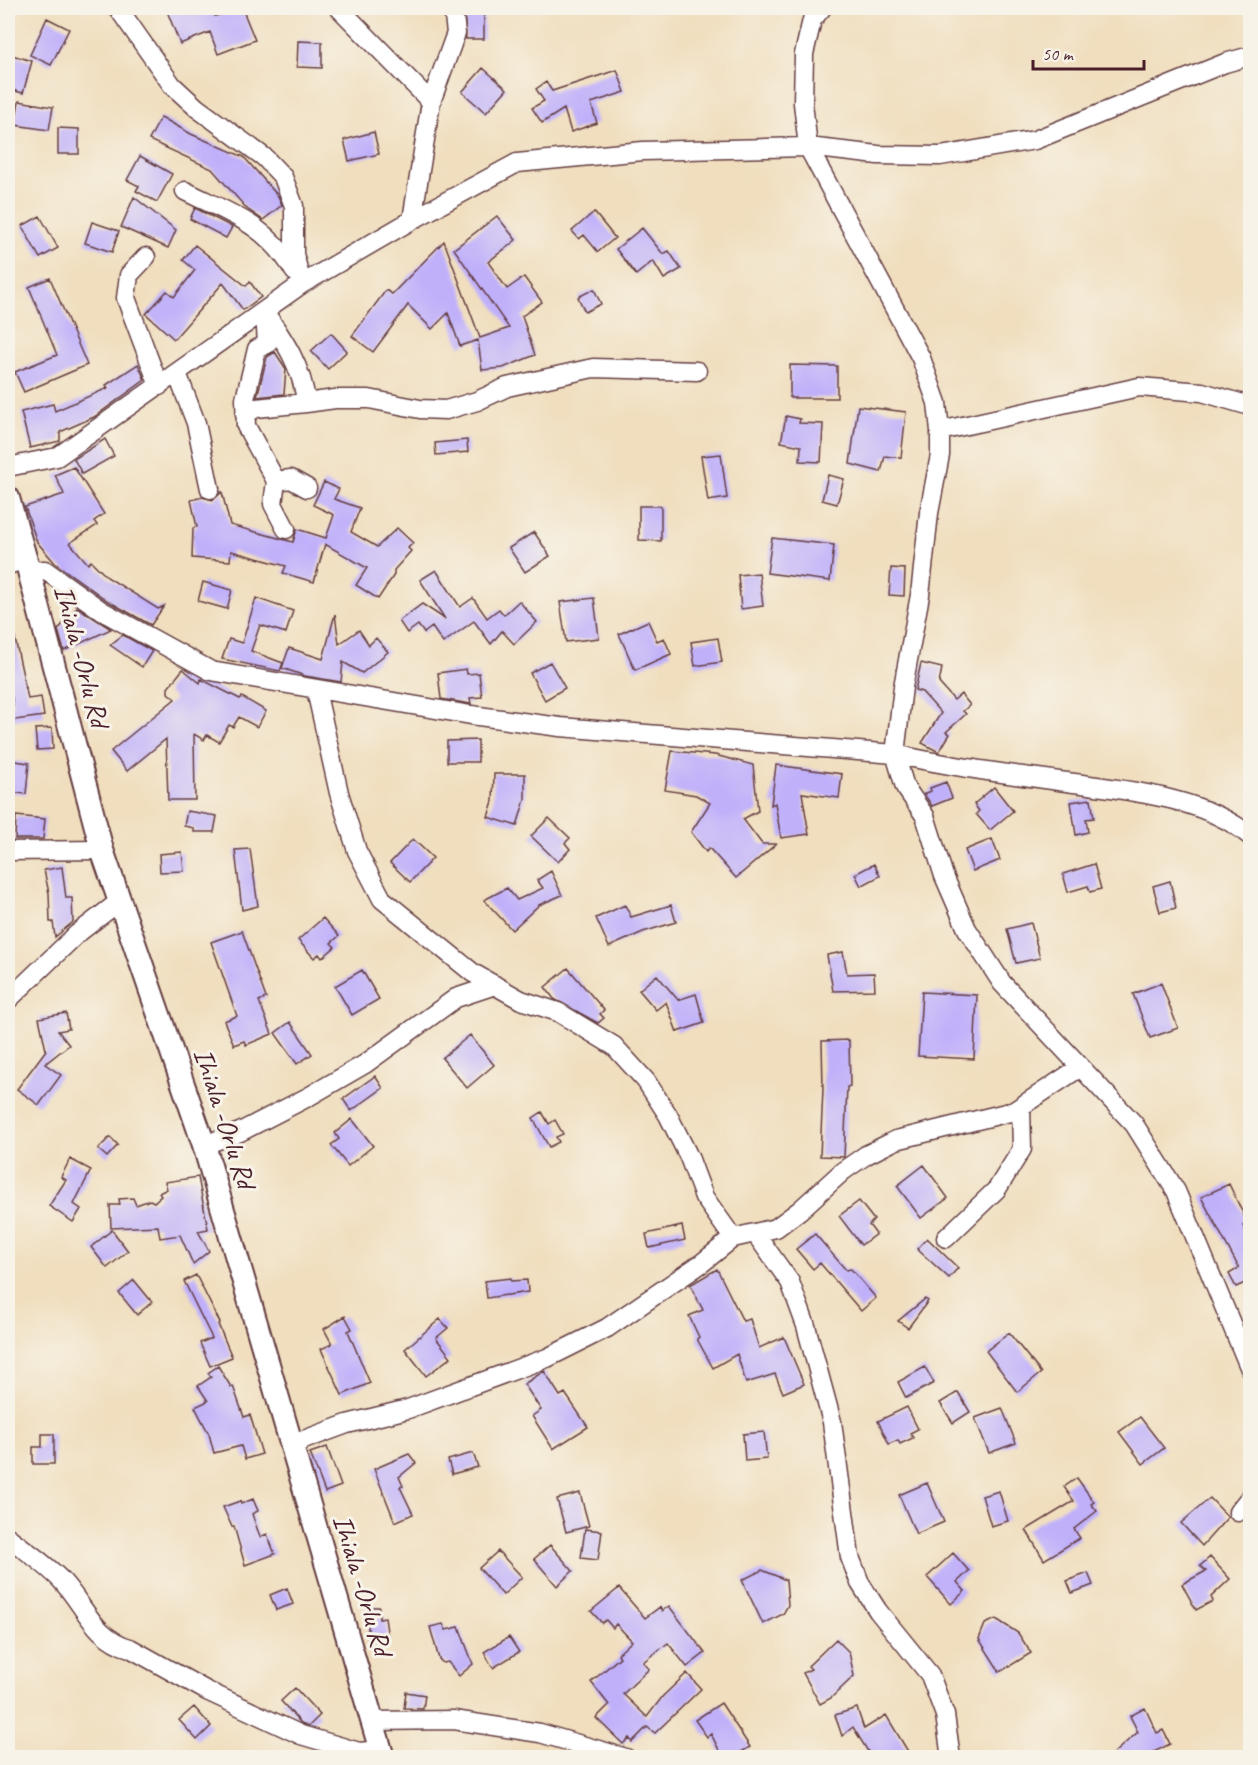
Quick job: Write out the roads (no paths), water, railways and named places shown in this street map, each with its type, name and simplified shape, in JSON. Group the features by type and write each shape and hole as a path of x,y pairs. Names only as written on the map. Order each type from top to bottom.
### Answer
{"main road":[{"name":"Ihiala -Orlu Rd","path":"8,498 20,565 102,850 204,1145 381,1754"}],"street":[{"path":"118,8 172,85 197,108 264,157 283,177 294,206 294,255 302,284"},
{"path":"339,8 430,102"},
{"path":"412,220 430,102 456,33 453,8"},
{"path":"822,8 812,20 804,54 803,103 808,147 921,358 937,403 940,431 940,454 929,513 920,596 903,687 894,754 905,787 925,816 944,876 967,930 1002,983 1079,1068 1134,1124 1176,1191 1251,1369"},
{"path":"8,467 57,457 302,284 412,220 517,163 643,151 808,147 878,155 940,156 1035,140 1225,63 1251,56"},
{"path":"185,191 265,233 282,251 302,284"},
{"path":"146,257 129,275 126,298 159,386"},
{"path":"264,311 288,346 304,382 306,403"},
{"path":"264,311 267,344 257,349 252,364 245,414 246,426 276,481 273,504 286,529"},
{"path":"245,414 256,408 335,399 369,399 420,409 447,410 477,401 507,387 593,368 697,371"},
{"path":"177,373 196,423 210,489"},
{"path":"940,431 1139,387 1202,392 1251,406"},
{"path":"276,481 291,479 307,488"},
{"path":"20,565 45,570 102,611 211,671 316,690 560,727 894,754 943,765 1114,788 1203,810 1251,836"},
{"path":"316,690 339,793 357,851 382,899 473,973 521,1000 558,1012 614,1046 646,1081 668,1115 689,1157 704,1197 733,1238"},
{"path":"8,851 102,850"},
{"path":"8,1000 77,934 121,900"},
{"path":"204,1145 260,1122 365,1064 456,998 495,985"},
{"path":"290,1445 347,1424 408,1409 547,1358 607,1328 702,1263 733,1238 776,1228 800,1210 843,1171 896,1140 1014,1111 1079,1068"},
{"path":"946,1238 997,1189 1022,1149 1021,1107"},
{"path":"755,1233 790,1282 806,1326 832,1422 850,1557 860,1582 878,1611 930,1675 945,1715 951,1758"},
{"path":"1239,1512 1251,1497"},
{"path":"8,1537 49,1569 64,1584 90,1622 117,1645 130,1648 207,1692 301,1735 359,1752 381,1754"},
{"path":"372,1721 454,1720 540,1733 626,1758"}]}
